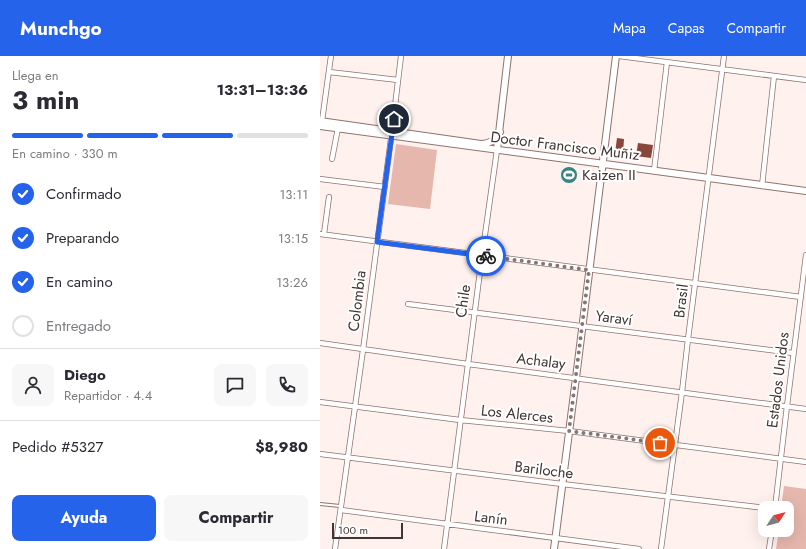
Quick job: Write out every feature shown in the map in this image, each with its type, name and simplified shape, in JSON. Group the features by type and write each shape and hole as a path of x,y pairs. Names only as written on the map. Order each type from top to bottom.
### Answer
{"main road":[{"name":"Chile","path":"497,150 508,56"},
{"path":"554,549 616,56"},
{"name":"Doctor Francisco Muñiz","path":"321,123 338,128 481,144 489,143 495,139 500,132"},
{"name":"Doctor Francisco Muñiz","path":"321,123 497,150 806,192"}],"street":[{"path":"321,123 322,100 329,72 331,56"},
{"name":"Colombia","path":"335,549 385,187 401,56"},
{"path":"619,56 806,80"},
{"name":"Brasil","path":"661,549 724,56"},
{"path":"654,171 667,62"},
{"path":"329,72 398,80"},
{"path":"762,186 774,76"},
{"path":"332,159 338,128"},
{"name":"Chile","path":"444,549 497,150"},
{"path":"320,178 385,187"},
{"path":"330,197 322,234 803,298"},
{"name":"Estados Unidos","path":"776,501 793,353 803,298 806,255"},
{"name":"Yaraví","path":"408,304 793,353"},
{"name":"Achalay","path":"320,343 363,350 806,408"},
{"name":"Los Alerces","path":"320,402 460,420 569,431 806,462"},
{"name":"Bariloche","path":"320,454 758,507"},
{"name":"Lanín","path":"341,508 447,524 639,549"},
{"path":"768,549 771,537"}],"lane":[{"path":"320,504 341,508"}],"shaded area":[{"path":"396,144 437,150 430,209 388,204"},
{"path":"784,486 806,489 806,549 776,549 778,537 794,537 794,501 782,501"}],"building":[{"path":"617,138 624,139 623,154 615,153"},
{"path":"638,143 653,145 651,158 636,156"}],"way so far":[{"path":"486,256 589,270 569,431 660,443"}],"place":[{"name":"Kaizen II","path":"569,175"}],"route":[{"path":"394,119 377,242 486,256"}]}
